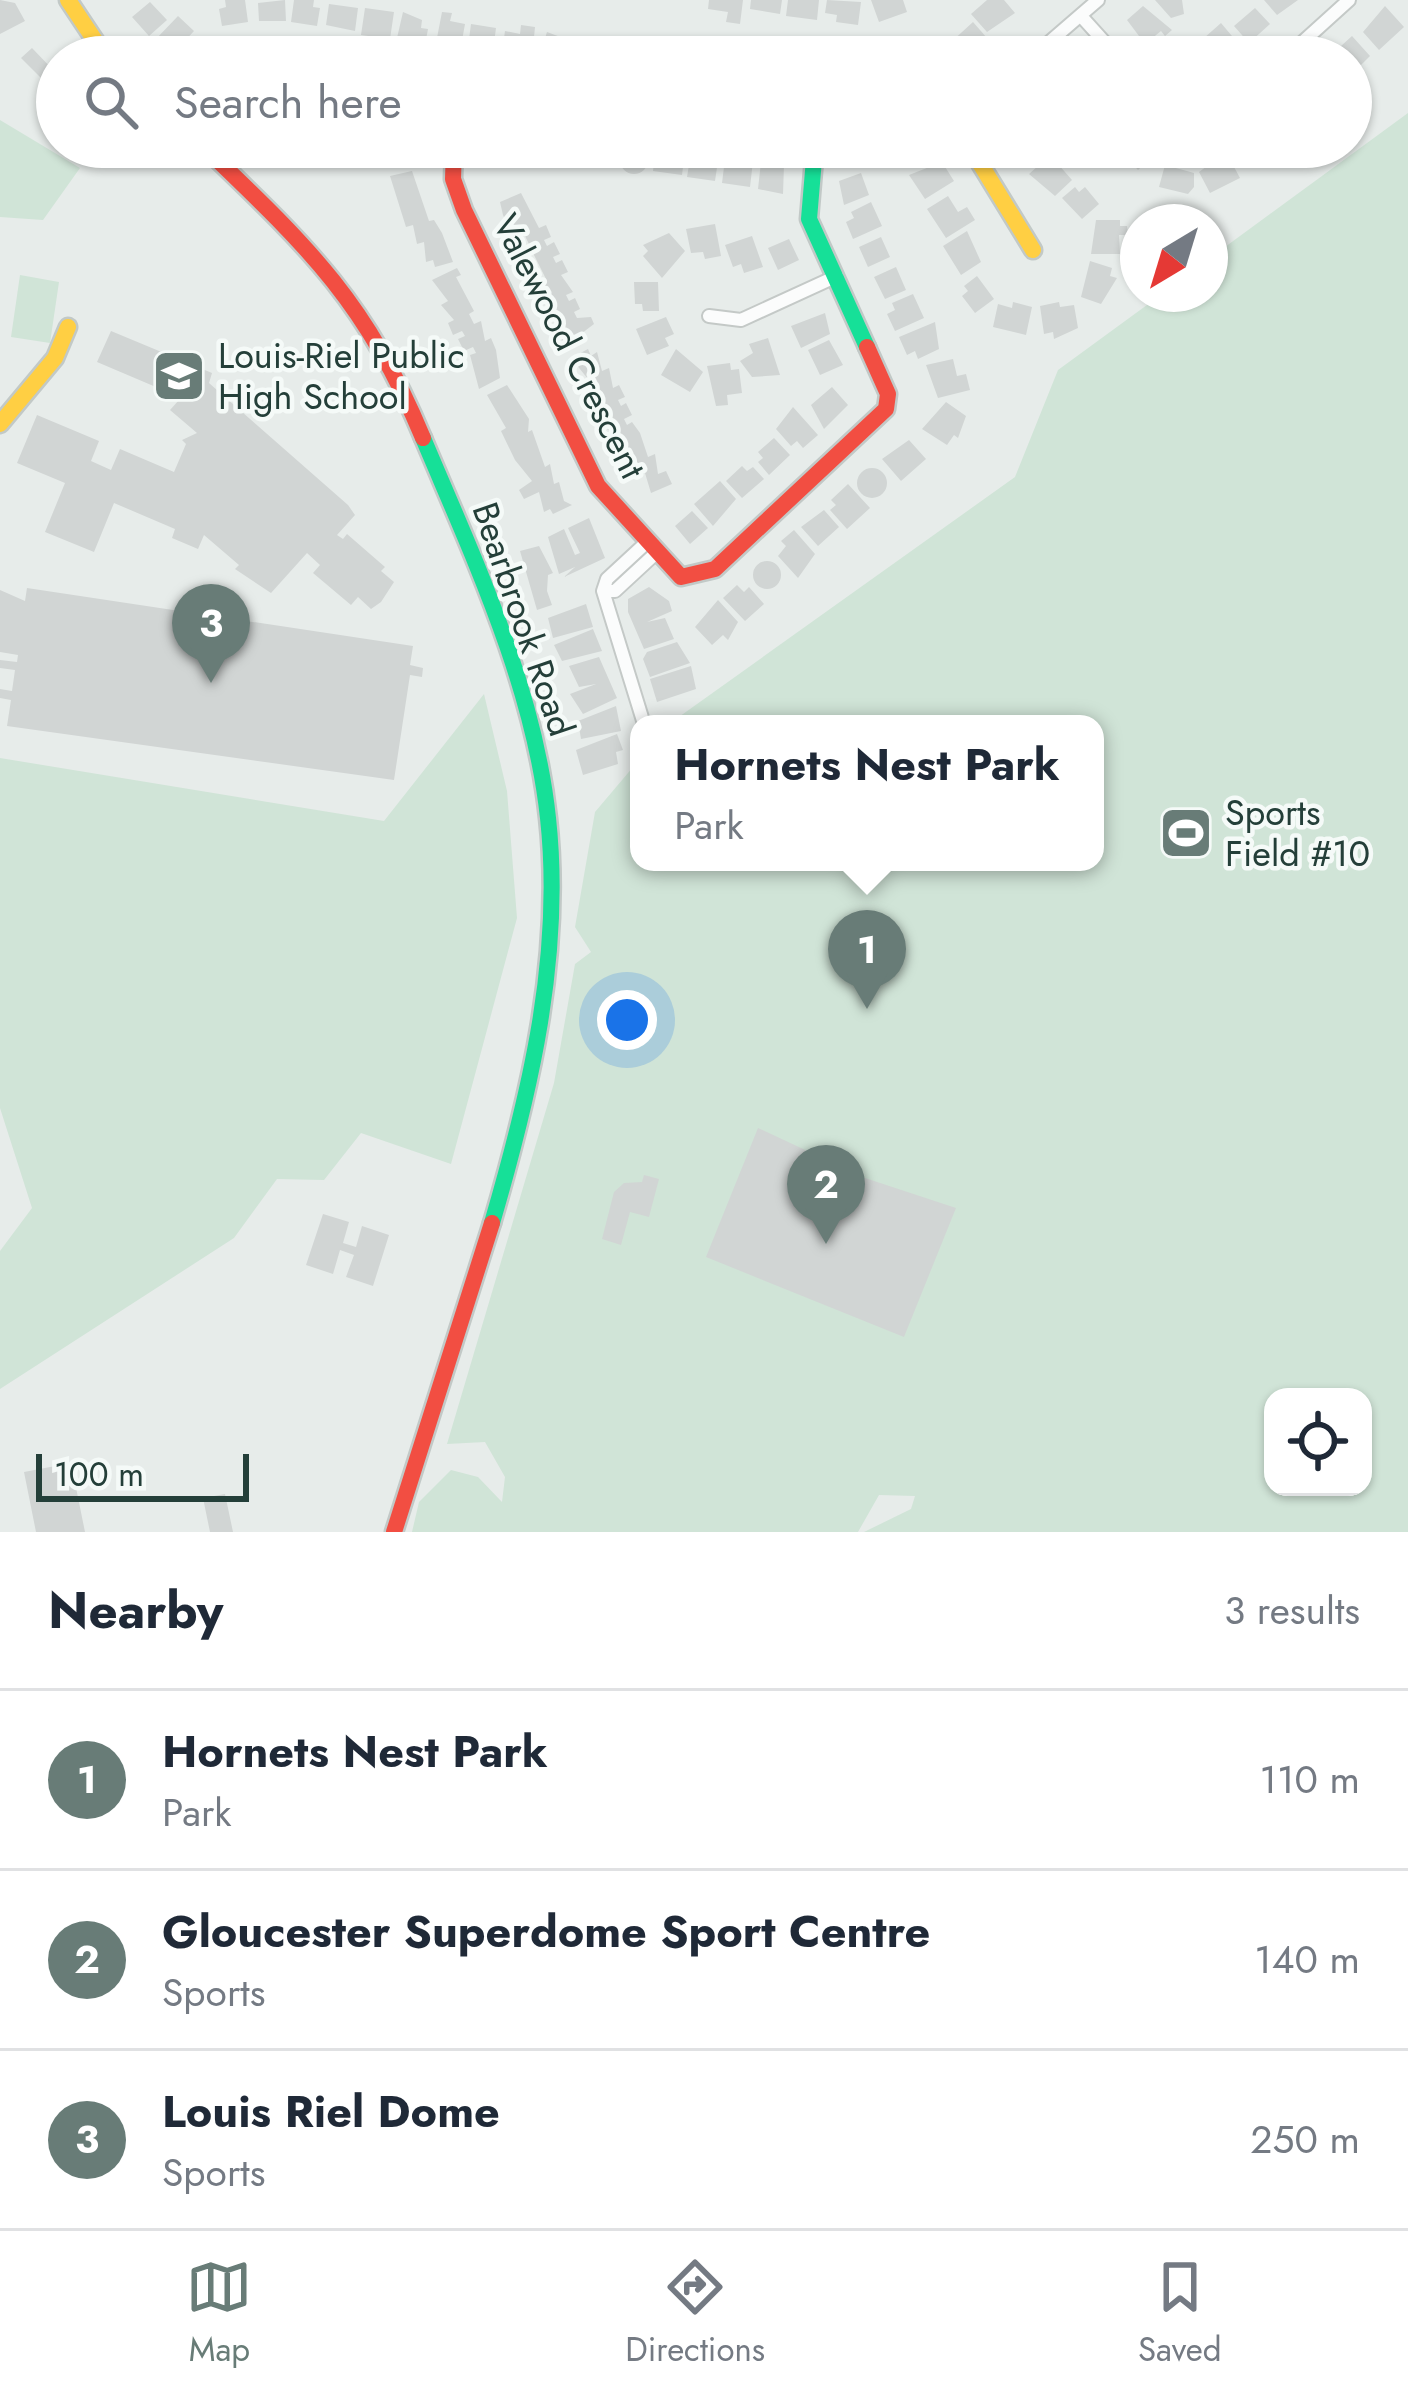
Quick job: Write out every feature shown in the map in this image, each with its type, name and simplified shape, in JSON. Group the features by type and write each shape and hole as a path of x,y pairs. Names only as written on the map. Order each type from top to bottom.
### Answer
{"street":[{"path":"68,0 92,36"},
{"path":"1057,36 1098,0"},
{"path":"1309,36 1349,0"},
{"path":"1081,16 1099,36"},
{"name":"Bearbrook Road","path":"225,168 334,277 367,326 488,596 531,720 549,824 551,924 523,1102 394,1532"},
{"name":"Valewood Crescent","path":"453,168 464,210 598,486 681,577 703,576 886,409 887,394 809,219 813,168"},
{"path":"983,168 1034,250"},
{"path":"709,316 741,320 837,276"},
{"path":"0,424 57,356 68,327"},
{"path":"641,715 604,591 615,590 651,549"}],"green space":[{"path":"1408,113 1408,1532 864,1532 911,1509 915,1496 879,1495 858,1532 412,1532 419,1502 451,1470 478,1477 502,1502 505,1477 485,1442 447,1444 554,1083 575,964 591,952 575,927 595,812 630,771 630,871 1104,871 1104,715 682,715 1015,477 1058,370 1137,312 1228,312 1228,245 1333,168 1372,168 1372,139"},
{"path":"0,120 36,142 36,168 80,168 43,220 0,217"},
{"path":"20,275 59,282 50,343 11,337"},
{"path":"484,694 507,791 517,918 451,1164 361,1133 324,1180 277,1179 234,1238 0,1389 0,1251 32,1208 0,1108 0,758 384,821"}],"building":[{"path":"0,0 15,3 25,21 0,34"},
{"path":"225,0 245,0 248,22 222,26 219,9 226,7"},
{"path":"285,0 286,21 259,21 258,3"},
{"path":"294,0 314,0 313,7 320,8 317,26 291,22"},
{"path":"709,0 743,0 740,24 726,22 728,12 708,9"},
{"path":"751,0 782,0 780,14 750,9"},
{"path":"788,0 819,0 817,20 786,16"},
{"path":"827,0 861,2 858,25 836,22 837,15 825,13"},
{"path":"871,0 903,0 907,12 879,22"},
{"path":"987,0 1004,0 1015,13 987,32 971,14"},
{"path":"1155,0 1182,0 1184,14 1171,18"},
{"path":"1264,0 1298,0 1277,15"},
{"path":"150,2 167,20 149,36 132,17"},
{"path":"329,4 358,8 355,31 326,25"},
{"path":"1143,6 1172,30 1165,36 1161,31 1139,36 1127,20"},
{"path":"1385,6 1404,27 1379,50 1372,36 1363,32"},
{"path":"365,8 394,12 390,36 361,35"},
{"path":"1255,8 1270,24 1257,36 1243,36 1234,26"},
{"path":"403,12 422,20 421,28 428,29 427,36 397,36"},
{"path":"442,12 452,13 450,21 465,24 463,36 437,36"},
{"path":"178,16 194,31 189,36 159,36"},
{"path":"973,22 985,36 958,36"},
{"path":"1221,23 1232,36 1206,36"},
{"path":"471,24 496,28 495,36 469,36"},
{"path":"521,25 535,27 534,36 504,36 505,31 520,34"},
{"path":"32,48 36,73 21,58"},
{"path":"623,168 645,168 634,174"},
{"path":"653,168 683,168 682,175"},
{"path":"688,168 717,168 715,181 687,177"},
{"path":"724,168 752,168 750,187 722,183"},
{"path":"760,168 784,168 783,194 758,189"},
{"path":"946,168 954,181 925,199 909,175"},
{"path":"1036,168 1061,168 1072,180 1055,196 1029,174"},
{"path":"1164,168 1194,173 1194,187 1188,194 1159,187"},
{"path":"1235,168 1240,178 1210,193 1199,172"},
{"path":"412,171 429,221 434,220 442,233 453,262 435,267 433,260 426,262 424,242 417,244 413,225 406,227 390,176"},
{"path":"861,173 869,195 844,205 839,181"},
{"path":"1075,187 1079,192 1085,187 1099,204 1082,219 1062,198"},
{"path":"521,193 539,228 546,225 551,237 544,240 547,246 554,242 560,254 553,257 556,263 562,260 568,272 561,275 573,292 566,295 569,301 575,298 580,309 574,312 577,318 591,317 594,324 565,346 562,339 567,337 555,321 559,319 542,284 547,281 533,253 528,255 525,249 530,246 525,236 519,239 512,220 506,222 503,215 500,202"},
{"path":"948,196 958,212 967,207 975,220 946,238 927,209"},
{"path":"871,202 882,226 853,239 846,222 854,218 851,212"},
{"path":"1096,220 1120,220 1120,254 1091,254"},
{"path":"715,224 721,256 705,259 703,252 691,253 686,229"},
{"path":"967,231 981,262 961,275 943,246"},
{"path":"669,233 685,251 662,278 643,256 648,251 643,245"},
{"path":"752,236 763,267 744,273 741,264 733,267 725,245"},
{"path":"881,237 890,257 868,267 859,247"},
{"path":"789,239 799,260 778,270 768,248"},
{"path":"1090,261 1112,268 1110,276 1117,278 1101,304 1081,297"},
{"path":"896,267 906,290 885,299 874,277"},
{"path":"457,268 461,275 456,277 474,311 469,314 474,324 481,321 485,341 491,338 496,350 500,378 479,389 470,355 476,353 473,347 464,351 458,339 465,336 462,331 453,335 448,323 454,320 441,305 448,301 432,280"},
{"path":"977,276 994,299 975,313 962,296 968,291 964,286"},
{"path":"634,282 658,282 659,311 643,311 642,304 635,304"},
{"path":"913,294 924,318 895,331 887,314 895,310 892,303"},
{"path":"1013,302 1032,307 1026,335 993,327 998,304 1012,308"},
{"path":"1059,302 1060,307 1074,305 1078,328 1054,339 1053,332 1044,334 1040,306"},
{"path":"825,313 830,334 801,348 791,326"},
{"path":"666,317 674,334 665,338 669,346 647,355 636,329"},
{"path":"935,322 939,349 918,359 915,351 907,355 899,337"},
{"path":"111,331 212,373 209,383 348,505 355,515 337,535 343,539 347,534 385,567 381,571 394,582 381,602 371,609 358,597 351,605 313,573 320,565 307,553 271,593 235,569 239,565 204,535 198,549 172,538 175,529 114,503 94,552 45,532 65,483 17,463 37,415 99,441 91,461 111,470 120,449 174,472 186,444 182,440 197,433 170,410 179,400 170,393 97,362"},
{"path":"768,338 780,375 752,377 740,361 753,353 749,344"},
{"path":"829,340 843,365 820,375 808,350"},
{"path":"588,349 591,356 597,352 602,371 609,368 613,388 619,385 625,397 618,400 621,406 626,403 632,415 624,419 627,425 632,422 648,457 655,454 658,474 666,471 672,484 651,493 645,473 640,476 634,464 619,456 612,432 605,428 611,425 598,409 604,406 599,396 594,398 588,379 571,358"},
{"path":"676,349 703,372 690,392 661,375"},
{"path":"953,359 957,376 966,374 970,390 938,398 926,365"},
{"path":"730,363 731,370 739,369 742,393 727,395 728,405 716,406 707,366"},
{"path":"507,385 529,419 528,432 532,430 545,467 550,464 554,484 559,482 564,501 572,505 553,514 550,509 544,512 539,492 524,499 519,490 532,481 515,460 501,431 506,428 487,395"},
{"path":"832,387 848,405 824,429 811,405"},
{"path":"946,402 966,416 958,438 954,435 947,445 922,429"},
{"path":"793,407 818,435 803,448 797,441 791,446 776,429"},
{"path":"774,438 790,455 769,475 758,462 763,458 758,452"},
{"path":"909,440 926,459 901,481 882,459"},
{"path":"742,466 747,471 753,467 764,479 742,498 726,481"},
{"path":"872,468 887,483 872,498 857,483"},
{"path":"720,481 736,499 713,526 694,504"},
{"path":"848,484 870,508 847,529 830,510 836,505 831,500"},
{"path":"824,510 839,527 818,546 801,527"},
{"path":"692,511 708,528 690,544 675,526"},
{"path":"589,518 605,558 564,577 575,567 559,574 548,537 564,529 575,555 580,553 568,528"},
{"path":"794,530 815,554 798,578 778,556 786,546 781,541"},
{"path":"539,546 553,573 548,575 547,591 552,605 537,610 520,551"},
{"path":"767,561 777,565 781,575 777,585 767,589 757,585 753,575 757,565"},
{"path":"737,585 744,592 749,587 764,604 745,621 723,598"},
{"path":"649,587 669,601 672,611 647,622 665,618 674,639 644,649 628,612 628,599"},
{"path":"27,588 413,646 410,665 423,668 422,677 410,675 394,780 7,726 11,700 0,698 0,689 12,691 15,670 0,668 0,660 17,662 18,655 0,652 0,590 25,601"},
{"path":"718,600 738,622 728,640 723,635 712,645 695,627"},
{"path":"586,604 593,627 553,638 548,618"},
{"path":"593,629 602,651 562,661 554,645"},
{"path":"677,642 690,663 650,677 643,659 647,652"},
{"path":"599,657 617,698 583,714 570,694 596,684 579,687 569,666"},
{"path":"691,666 696,689 657,702 650,679"},
{"path":"616,706 621,731 581,739 578,721"},
{"path":"617,734 623,750 616,752 618,764 583,775 576,750"},
{"path":"758,1128 865,1178 956,1208 904,1337 706,1257"},
{"path":"644,1175 659,1179 649,1217 630,1212 621,1245 602,1239 614,1192 624,1183 642,1182"},
{"path":"323,1214 349,1222 343,1243 356,1247 362,1226 389,1235 373,1286 346,1277 354,1255 340,1250 333,1274 306,1265"},
{"path":"71,1463 85,1532 36,1532 24,1472"},
{"path":"225,1494 233,1532 210,1532 203,1498"}],"traffic: fast":[{"path":"813,168 809,219 867,347"},
{"path":"423,438 516,672 541,769 548,818 551,921 540,1023 492,1223"}],"traffic: slow":[{"path":"68,0 92,36"},
{"path":"983,168 1033,250"},
{"path":"0,424 55,358 68,327"}],"traffic: jam":[{"path":"226,168 304,247 356,312 423,438"},
{"path":"453,168 464,210 598,486 681,577 715,569 886,409 888,394 867,347"},
{"path":"394,1532 492,1223"}],"place":[{"name":"Louis-Riel Public High School","path":"179,376"},
{"name":"Louis Riel Dome","path":"211,683"},
{"name":"Sports Field #10","path":"1186,833"},
{"name":"Hornets Nest Park","path":"867,1009"},
{"name":"Gloucester Superdome Sport Centre","path":"826,1244"}]}
